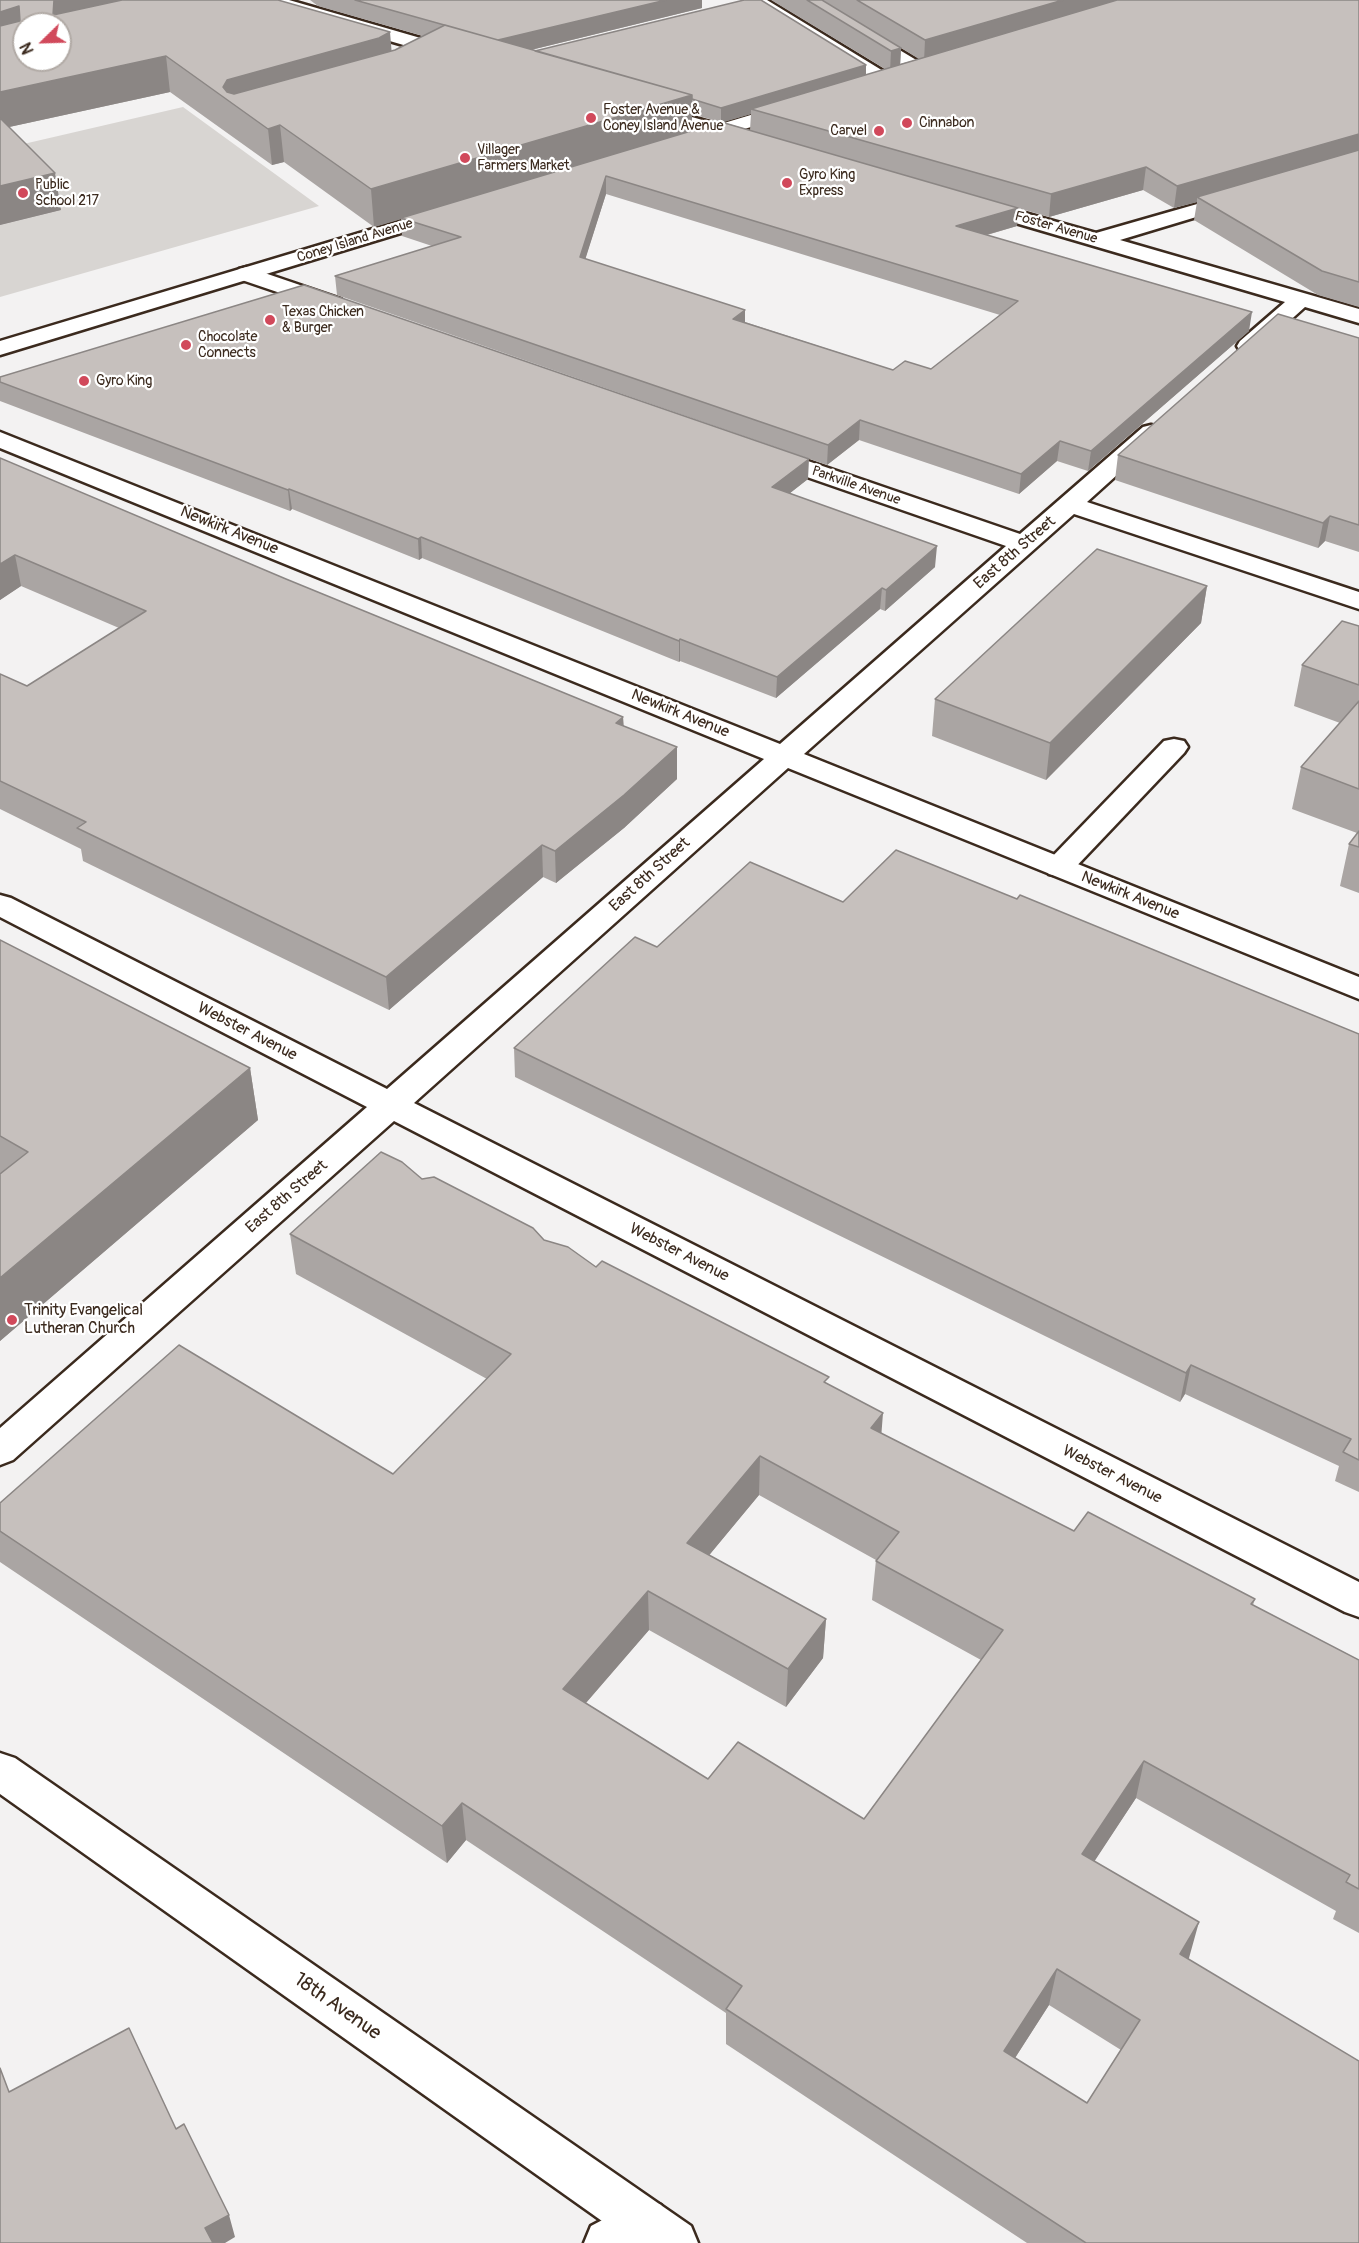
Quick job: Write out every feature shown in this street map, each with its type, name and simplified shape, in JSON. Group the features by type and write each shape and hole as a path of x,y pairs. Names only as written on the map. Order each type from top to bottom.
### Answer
{"street":[{"path":"269,0 476,60"},
{"path":"803,0 921,71"},
{"path":"750,4 886,81"},
{"path":"418,64 445,51"},
{"path":"865,88 943,64"},
{"path":"675,144 815,102"},
{"path":"628,105 771,146"},
{"path":"1097,240 1256,194"},
{"name":"Foster Avenue","path":"951,198 1359,316"},
{"name":"Coney Island Avenue","path":"0,348 463,208"},
{"path":"247,274 356,312"},
{"path":"1228,364 1301,299"},
{"name":"East 8th Street","path":"0,1450 1175,411"},
{"name":"Newkirk Avenue","path":"0,439 1359,989"},
{"name":"Parkville Avenue","path":"747,448 1024,544"},
{"path":"1070,504 1359,601"},
{"path":"1059,867 1174,747"},
{"name":"Webster Avenue","path":"0,905 1359,1601"},
{"name":"18th Avenue","path":"0,1771 642,2236"}],"shaded area":[{"path":"183,107 319,206 0,297 0,225 61,210 2,149"}],"building":[{"path":"0,0 54,0 53,12 19,12 19,6 0,12"},
{"path":"122,0 278,0 390,32 379,38 227,80 223,87 227,92 234,94 395,50 445,25 692,95 371,189 280,125 268,129 166,56 0,92 0,26 12,23 12,72 72,72 72,12 67,12"},
{"path":"355,0 666,0 498,40"},
{"path":"744,0 761,0 866,65 721,108 692,99 692,95 535,51"},
{"path":"807,0 822,0 901,48 891,51"},
{"path":"857,0 1063,0 925,40"},
{"path":"1117,0 1359,0 1359,134 1177,186 1146,167 1051,194 751,109"},
{"path":"0,118 55,173 0,186"},
{"path":"721,122 1018,208 956,226 1252,312 1091,451 1060,441 1021,474 860,420 828,445 335,276 461,237 401,218","holes":["606,176 1018,301 931,369 905,361 893,370 733,319 745,310 580,257"]},
{"path":"1359,150 1359,282 1322,271 1197,197"},
{"path":"304,285 809,459 772,487 937,546 886,590 882,588 777,677 680,639 679,641 421,537 418,539 0,382 0,377"},
{"path":"1278,314 1359,338 1359,525 1330,516 1323,523 1118,455"},
{"path":"0,458 286,579 623,717 616,723 677,747 624,795 555,851 542,845 386,977 77,828 86,822 0,781 0,674 27,686 146,611 15,555 0,564"},
{"path":"1097,549 1207,586 1050,743 935,699"},
{"path":"1342,621 1359,626 1359,685 1302,665"},
{"path":"1359,701 1359,789 1301,767"},
{"path":"1359,831 1359,847 1349,844"},
{"path":"896,850 1017,899 1020,895 1359,1034 1359,1460 1343,1452 1351,1439 1191,1365 1186,1373 514,1048 635,937 657,947 750,862 843,902"},
{"path":"0,940 250,1068 0,1278 0,1174 28,1152 0,1136"},
{"path":"381,1152 402,1162 422,1179 434,1177 533,1228 544,1240 568,1247 596,1267 602,1261 829,1377 824,1382 883,1413 871,1428 1074,1531 1088,1512 1255,1599 1251,1604 1359,1660 1359,1889 1346,1882 1350,1875 1144,1761 1082,1854 1199,1922 1180,1954 1359,2061 1359,2243 1086,2243 726,2009 742,1986 462,1803 442,1826 0,1531 0,1503 179,1345 393,1474 511,1354 290,1234","holes":["760,1456 899,1532 876,1561 1003,1630 864,1819 738,1742 708,1779 563,1689 648,1591 788,1669 826,1619 687,1543","1057,1969 1140,2020 1087,2103 1004,2051"]},
{"path":"129,2028 176,2129 184,2124 229,2215 205,2228 213,2243 0,2243 0,2068 9,2092"}],"place":[{"name":"Foster Avenue & Coney Island Avenue","path":"591,118"},
{"name":"Cinnabon","path":"907,123"},
{"name":"Carvel","path":"879,131"},
{"name":"Villager Farmers Market","path":"465,158"},
{"name":"Gyro King Express","path":"787,183"},
{"name":"Public School 217","path":"23,193"},
{"name":"Texas Chicken & Burger","path":"270,320"},
{"name":"Chocolate Connects","path":"186,345"},
{"name":"Gyro King","path":"84,381"},
{"name":"Trinity Evangelical Lutheran Church","path":"12,1320"}]}
